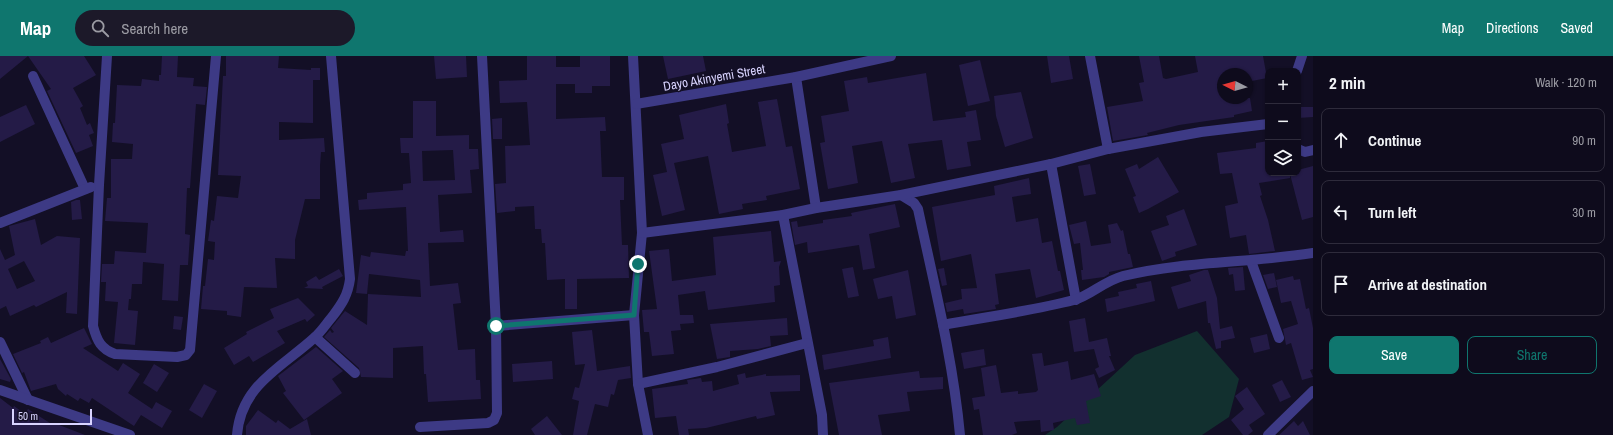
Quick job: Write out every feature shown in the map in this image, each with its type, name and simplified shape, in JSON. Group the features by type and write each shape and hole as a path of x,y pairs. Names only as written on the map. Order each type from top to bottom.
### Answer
{"street":[{"path":"107,56 99,185 93,326 96,336 106,351 115,354 177,358 186,355 190,350 216,56"},
{"path":"237,435 238,422 250,393 264,379 315,337 343,303 349,291 350,279 331,56"},
{"path":"420,427 488,423 494,420 497,413 496,326 482,56"},
{"path":"633,56 642,233 634,315 638,384 648,435"},
{"name":"Dayo Akinyemi Street","path":"636,104 796,77 870,58 891,56"},
{"path":"1090,56 1108,149"},
{"path":"1298,68 1302,56"},
{"path":"33,76 86,189"},
{"path":"796,77 816,208"},
{"path":"642,233 783,215 816,208 901,195 1051,164 1108,149 1201,132 1265,124"},
{"path":"1301,150 1305,152 1313,150"},
{"path":"1051,164 1076,300"},
{"path":"0,224 99,185"},
{"path":"901,195 914,203 918,209 943,325 957,406 960,435"},
{"path":"783,215 822,415 823,435"},
{"path":"943,325 1076,300 1101,284 1124,276 1194,264 1252,261 1313,253"},
{"path":"1252,261 1279,338"},
{"path":"496,326 634,315"},
{"path":"315,337 355,373"},
{"path":"0,342 28,400"},
{"path":"638,384 717,367 807,343"},
{"path":"0,390 110,431 130,435"},
{"path":"1268,435 1313,390"}],"green space":[{"path":"1197,331 1239,379 1229,417 1202,435 1045,435 1057,427 1135,355"}],"building":[{"path":"0,56 28,56 0,79"},
{"path":"28,56 84,56 96,75 73,88 83,106 80,108 87,125 90,123 94,133 89,135 93,146 76,153 47,91 51,89"},
{"path":"162,56 178,56 177,77 194,78 193,86 207,87 205,105 196,104 190,188 187,188 185,234 190,235 188,265 180,265 178,301 162,300 164,264 143,262 142,284 132,284 131,299 129,299 128,310 138,311 135,345 114,343 118,302 105,301 106,282 101,282 102,264 114,264 115,251 146,253 148,223 105,221 107,198 111,198 111,159 132,159 133,144 112,142 113,123 115,123 117,85 141,86 142,79 159,81 159,75 161,75"},
{"path":"226,56 279,56 278,68 311,70 311,68 320,68 320,80 313,80 313,123 279,122 279,140 324,138 325,152 321,152 320,199 305,199 295,240 295,259 275,258 277,288 244,287 241,317 227,315 227,311 201,309 203,286 205,286 208,259 214,260 215,242 208,241 211,220 214,221 217,196 238,198 241,176 218,175 223,76 226,76"},
{"path":"434,56 466,56 467,77 436,79"},
{"path":"527,56 556,56 556,67 580,67 580,56 610,56 610,86 592,86 592,93 575,93 575,84 556,84 556,119 605,117 606,131 600,131 602,177 624,177 624,200 620,200 622,245 628,245 629,278 577,279 577,309 565,309 565,279 547,280 545,243 542,243 541,229 535,229 534,206 515,207 515,211 497,213 495,184 506,183 505,146 530,145 527,102 500,103 499,81 527,80"},
{"path":"663,56 703,56 706,71 668,79"},
{"path":"1047,56 1069,56 1073,79 1051,83"},
{"path":"1139,56 1159,56 1163,78 1166,79 1198,72 1195,56 1263,56 1265,68 1265,78 1253,81 1253,68 1217,68 1217,104 1251,104 1252,111 1234,115 1234,117 1179,125 1147,133 1148,135 1113,141 1107,107 1143,101 1139,83 1144,82"},
{"path":"980,60 990,101 968,106 959,65"},
{"path":"926,73 933,121 966,117 965,112 976,110 981,140 967,142 971,166 947,170 942,140 908,144 915,178 891,183 882,141 852,146 858,183 828,189 820,143 825,142 821,116 849,111 844,81 867,77 868,83"},
{"path":"1021,92 1033,138 1005,147 996,116 994,96"},
{"path":"777,99 786,147 792,146 800,189 766,196 767,200 742,204 743,209 719,214 708,156 674,163 685,210 662,216 653,175 667,172 661,144 684,139 679,115 726,104 729,123 727,124 732,152 766,146 758,102"},
{"path":"413,101 436,101 436,136 469,135 469,149 478,149 479,169 470,170 472,193 438,195 440,232 463,230 464,242 428,243 430,286 458,283 461,303 453,304 458,350 475,349 476,380 480,380 481,399 428,402 426,374 424,374 423,346 393,348 393,378 361,377 359,368 324,337 330,330 332,333 334,332 331,328 345,311 367,325 368,294 421,297 420,280 369,274 367,294 356,293 361,255 370,257 371,252 405,256 406,251 408,251 406,207 359,210 358,200 367,199 367,193 403,190 403,184 411,183 409,153 401,153 400,138 413,138","holes":["453,150 455,180 423,181 422,151"]},
{"path":"26,105 35,124 0,142 0,117"},
{"path":"1301,107 1313,107 1313,117 1301,118"},
{"path":"502,118 502,139 493,139 492,119"},
{"path":"1265,142 1265,176 1290,176 1290,178 1259,183 1262,195 1260,196 1268,220 1275,251 1249,254 1246,235 1230,238 1225,206 1238,203 1232,173 1220,174 1217,153 1256,148 1256,143"},
{"path":"1158,157 1179,192 1139,213 1133,197 1136,196 1125,169 1137,164 1139,169"},
{"path":"1090,164 1096,194 1084,196 1078,166"},
{"path":"1313,166 1313,217 1302,220 1291,176 1301,176 1301,169"},
{"path":"1029,178 1031,194 1012,197 1016,222 1038,218 1042,243 1052,241 1058,271 1060,271 1064,290 1036,298 1030,269 995,274 999,304 995,305 996,309 964,314 963,309 947,312 945,303 962,299 961,289 977,288 971,254 941,261 932,207 995,195 994,186"},
{"path":"80,200 82,219 72,220 71,202"},
{"path":"895,204 900,227 869,234 875,268 863,270 859,245 808,253 807,242 795,245 791,222 797,221 798,227 823,223 823,220 852,216 851,213"},
{"path":"1184,209 1197,245 1175,252 1176,256 1162,261 1151,231 1169,225 1166,216"},
{"path":"35,219 41,245 57,236 80,238 77,314 66,313 67,292 36,307 34,305 10,316 6,306 0,309 0,249 5,260 15,255 9,226","holes":["24,261 35,281 17,289 8,269"]},
{"path":"1086,221 1091,246 1111,243 1108,225 1117,223 1121,231 1123,230 1128,254 1130,254 1133,267 1109,272 1109,274 1104,277 1082,280 1081,270 1083,270 1080,243 1074,244 1069,225"},
{"path":"771,231 774,262 781,261 779,267 780,285 774,286 775,302 708,310 705,291 678,295 680,315 693,315 694,323 680,324 681,330 671,331 674,354 652,356 649,332 644,332 642,310 657,309 649,251 669,249 672,281 716,275 713,237"},
{"path":"853,267 859,296 848,298 842,269"},
{"path":"1243,267 1245,290 1235,291 1233,274 1229,275 1228,268"},
{"path":"944,268 947,285 942,286 938,269"},
{"path":"339,269 343,276 322,287 323,289 304,288 308,286 306,282 316,276 319,280"},
{"path":"908,270 916,315 896,319 892,296 878,299 873,279"},
{"path":"1208,270 1217,298 1220,329 1232,326 1235,338 1221,341 1221,348 1216,349 1210,323 1208,323 1206,301 1178,309 1171,287 1191,281 1189,275"},
{"path":"1274,273 1277,287 1268,289 1263,275"},
{"path":"1293,276 1294,280 1300,279 1306,309 1309,308 1313,328 1313,369 1310,370 1313,377 1302,380 1291,343 1286,345 1283,329 1298,324 1291,301 1281,303 1276,280"},
{"path":"1151,281 1155,301 1107,312 1105,299 1119,296 1118,292 1137,288 1136,284"},
{"path":"298,298 315,315 307,322 305,319 277,331 285,343 253,362 249,356 234,365 224,348 247,334 246,332 274,318 270,309"},
{"path":"174,316 183,317 181,330 173,329"},
{"path":"787,318 788,335 770,336 771,346 758,349 730,351 730,357 717,359 710,324"},
{"path":"1085,318 1089,342 1107,338 1111,356 1109,356 1115,370 1099,378 1095,369 1099,367 1094,349 1074,352 1069,321"},
{"path":"84,328 92,344 83,348 118,371 123,363 140,374 128,393 152,409 156,402 172,411 162,428 141,415 134,426 92,398 89,403 80,398 78,401 67,394 66,396 58,389 56,384 31,391 24,372 22,373 13,354 41,343 40,341 48,337 51,343"},
{"path":"592,330 597,371 630,366 631,378 618,380 614,395 611,394 608,407 595,404 587,435 573,435 579,401 572,399 575,387 579,388 585,364 575,365 572,332"},
{"path":"1267,334 1270,349 1254,353 1250,338"},
{"path":"888,337 891,358 824,370 822,355 874,346 873,340"},
{"path":"316,347 343,371 332,379 342,393 304,420 283,393 286,391 278,376"},
{"path":"984,349 986,365 964,369 961,353"},
{"path":"1042,353 1044,366 1068,361 1071,380 1094,374 1101,396 1086,401 1090,423 1077,425 1075,418 1053,423 1054,430 1041,432 1040,420 1014,422 1017,433 1012,435 983,435 979,409 974,410 972,398 985,396 981,368 996,365 1001,393 1018,391 1018,394 1036,392 1038,390 1032,354"},
{"path":"0,359 11,379 10,382 0,379"},
{"path":"552,361 553,379 513,382 512,364"},
{"path":"154,364 169,373 157,392 143,383"},
{"path":"919,371 920,378 943,377 943,389 907,392 910,411 878,415 882,435 839,435 829,383"},
{"path":"745,373 746,378 766,374 766,376 800,375 800,391 770,392 775,415 757,419 756,416 706,428 688,429 689,435 679,435 676,416 655,418 652,389 688,384 687,380 701,378 702,382 712,381 713,391 739,384 737,375"},
{"path":"1282,380 1291,397 1280,402 1272,385"},
{"path":"204,384 217,391 202,418 189,410"},
{"path":"1247,387 1265,414 1249,425 1253,431 1248,435 1243,435 1231,420 1244,409 1235,396"},
{"path":"0,398 13,408 14,406 25,414 28,409 53,425 54,423 85,435 0,435"},
{"path":"258,410 276,423 278,420 290,429 307,419 311,435 246,435 246,426"},
{"path":"547,416 562,435 535,435 531,429"},
{"path":"1294,421 1298,426 1303,421 1310,435 1279,435"}],"route":[{"path":"496,326 634,315 638,264"}]}
